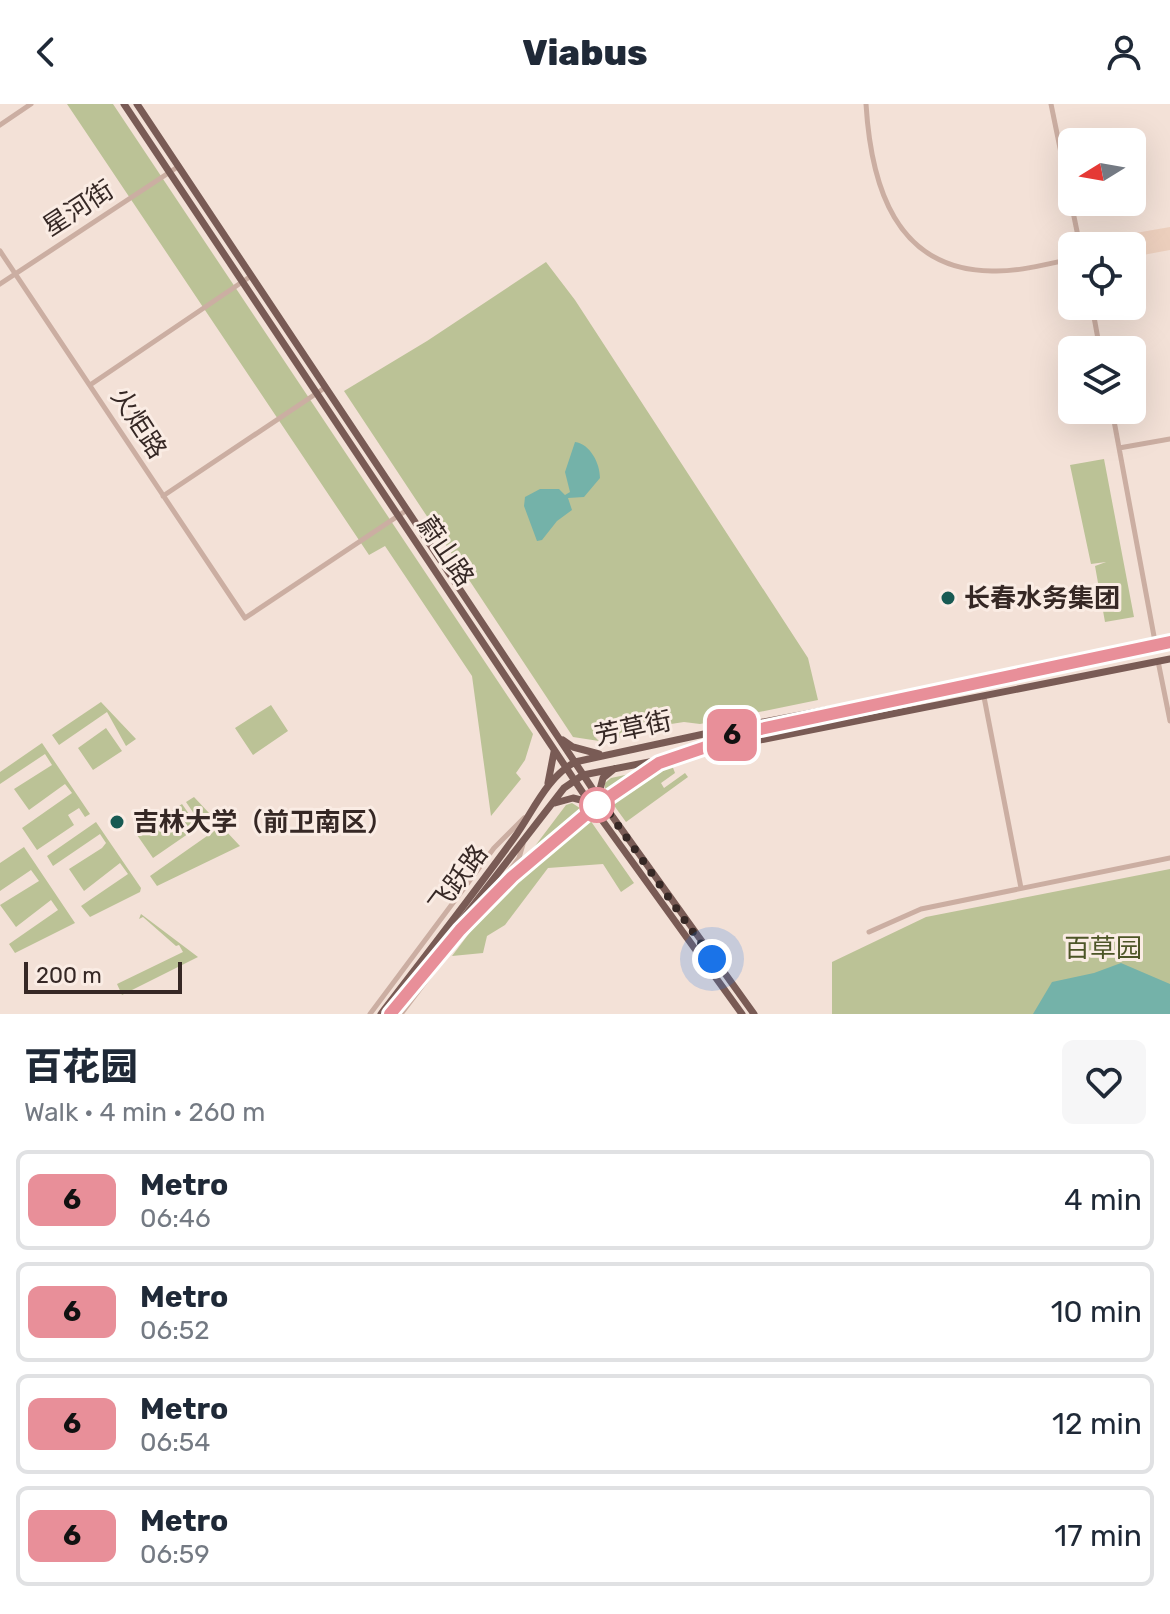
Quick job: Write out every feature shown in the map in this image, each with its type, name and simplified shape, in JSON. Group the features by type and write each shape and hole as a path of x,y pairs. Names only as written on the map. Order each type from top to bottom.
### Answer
{"main road":[{"name":"蔚山路","path":"124,104 574,780 742,1014"},
{"name":"蔚山路","path":"137,104 583,775 754,1014"},
{"name":"芳草街","path":"566,767 601,755 1170,644"},
{"name":"芳草街","path":"574,780 617,767 1170,659"},
{"path":"701,735 704,750"},
{"path":"559,736 573,747 601,755"},
{"path":"545,790 554,750"},
{"name":"飞跃路","path":"381,1014 517,834 545,790 566,767"},
{"path":"598,797 603,778 617,767"},
{"name":"飞跃路","path":"389,1014 498,870 574,780"},
{"path":"553,804 567,798 589,802"}],"street":[{"path":"0,125 31,104"},
{"path":"866,104 876,182 907,236 926,253 968,269 994,271 1058,261"},
{"path":"1051,104 1077,232"},
{"name":"星河街","path":"0,284 179,166"},
{"name":"火炬路","path":"0,251 245,618 398,516"},
{"path":"90,385 252,276"},
{"path":"163,496 326,387"},
{"path":"1115,424 1156,647"},
{"path":"1119,448 1170,439"},
{"path":"398,516 407,510"},
{"path":"1158,661 1170,721"},
{"path":"984,697 1021,888"},
{"path":"370,1014 494,848 527,815"},
{"path":"401,1014 519,858 524,842"},
{"path":"869,932 921,909 1170,858"},
{"path":"435,943 436,926"},
{"path":"392,985 411,974"}],"green space":[{"path":"67,104 113,104 533,734 525,760 516,773 521,779 491,816 472,676 385,546 369,555"},
{"path":"546,262 575,300 808,658 818,700 700,724 684,722 625,731 625,737 611,739 606,733 598,731 594,736 599,741 573,737 344,391 427,341"},
{"path":"1104,459 1134,617 1105,622 1095,566 1106,562 1091,564 1070,465"},
{"path":"101,702 136,739 126,746 107,712 59,745 52,735"},
{"path":"271,705 288,731 253,755 235,728"},
{"path":"106,728 122,751 93,770 78,748"},
{"path":"42,743 90,814 85,817 79,808 68,815 74,825 37,850 22,828 72,793 65,784 29,810 14,789 52,765 45,754 0,784 0,772"},
{"path":"672,765 675,773 661,783 664,788 685,773 688,777 626,822 605,793 605,783 611,778"},
{"path":"194,797 240,846 157,886 150,876 217,829 210,818 201,824 186,802"},
{"path":"572,803 583,810 634,883 621,892 603,864 548,868 505,925 487,936 483,953 452,956 566,805"},
{"path":"182,804 198,827 153,858 137,835"},
{"path":"96,822 141,888 140,892 90,917 81,906 128,874 120,863 84,891 69,869 102,848 106,843 100,834 53,866 47,856"},
{"path":"24,847 75,923 15,953 9,944 58,910 51,900 16,927 0,905 39,881 31,870 0,891 0,863"},
{"name":"百草园","path":"1170,869 1170,1014 832,1014 832,962 926,917"},
{"path":"141,914 198,957 122,995 117,984 183,952 179,945 176,946 143,917 139,919"}],"shaded area":[{"path":"1170,227 1170,250 1146,254 1146,232 1141,232"}],"water":[{"path":"575,442 585,446 593,455 600,478 584,497 568,498 572,510 557,521 542,540 537,541 524,506 525,497 540,489 559,489 565,495 570,492 565,472"},
{"path":"1121,963 1170,984 1170,1014 1033,1014 1052,982 1094,973"}],"metro line":[{"name":"6","path":"390,1014 460,930 512,877 596,806 659,763 732,735 1170,642"}],"place":[{"name":"长春水务集团","path":"948,598"},
{"name":"吉林大学（前卫南区）","path":"117,822"}],"route":[{"path":"597,805 598,797 712,959"}]}
